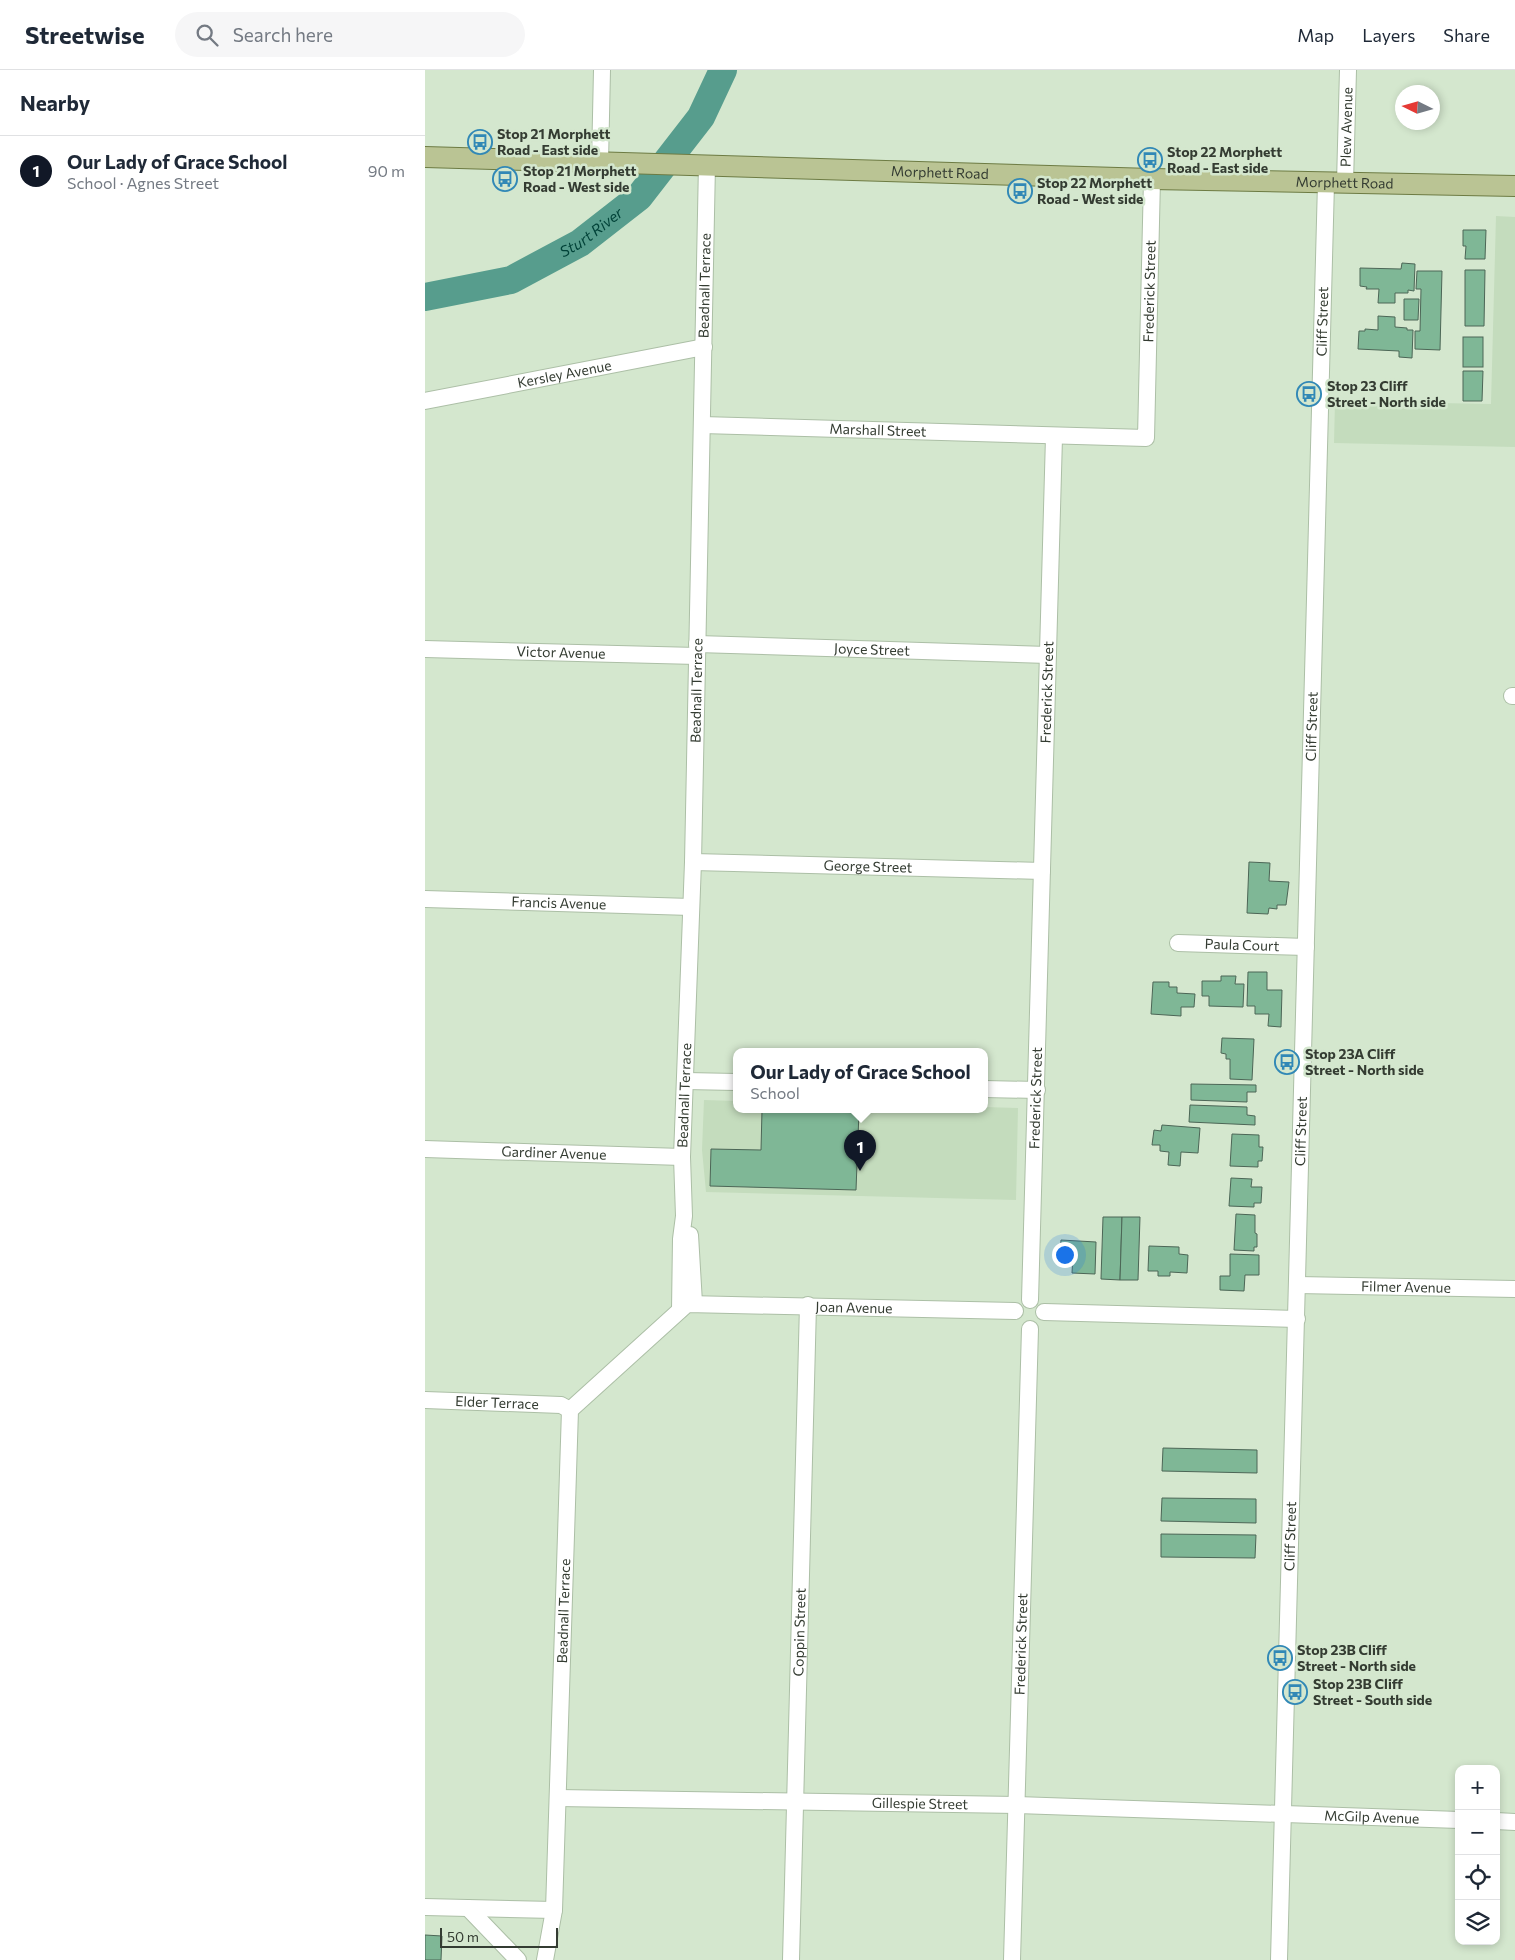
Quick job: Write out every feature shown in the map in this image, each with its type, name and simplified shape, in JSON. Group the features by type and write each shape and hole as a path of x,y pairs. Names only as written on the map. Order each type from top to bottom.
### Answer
{"main road":[{"name":"Morphett Road","path":"425,157 1152,179 1515,186"}],"street":[{"path":"600,162 602,70"},
{"name":"Plew Avenue","path":"1336,183 1348,70"},
{"name":"Beadnall Terrace","path":"687,1306 681,1239 684,1216 682,1157 693,862 704,347 699,164"},
{"name":"Frederick Street","path":"1030,1300 1054,437 1145,438 1152,179"},
{"name":"Cliff Street","path":"1279,1960 1306,947 1336,183"},
{"name":"Kersley Avenue","path":"425,401 704,347"},
{"name":"Marshall Street","path":"702,425 1054,437"},
{"name":"Victor Avenue","path":"425,649 697,650"},
{"name":"Joyce Street","path":"697,650 1047,655"},
{"name":"George Street","path":"693,862 1042,871"},
{"name":"Francis Avenue","path":"425,899 691,907"},
{"name":"Paula Court","path":"1178,943 1306,947"},
{"path":"686,1081 733,1082"},
{"path":"988,1089 1037,1090"},
{"name":"Gardiner Avenue","path":"425,1149 682,1157"},
{"name":"Filmer Avenue","path":"1297,1285 1515,1289"},
{"path":"1030,1300 1039,1303 1044,1312 1042,1321 1035,1328 1020,1325 1015,1316 1015,1310 1021,1303 1030,1300"},
{"name":"Joan Avenue","path":"687,1306 808,1305 1015,1310"},
{"name":"Coppin Street","path":"791,1960 808,1305"},
{"path":"570,1410 687,1306"},
{"path":"1044,1312 1297,1319"},
{"name":"Frederick Street","path":"1012,1960 1030,1328"},
{"name":"Elder Terrace","path":"425,1400 561,1405 570,1410"},
{"name":"Beadnall Terrace","path":"545,1960 554,1910 570,1410"},
{"name":"Gillespie Street","path":"558,1798 1017,1805 1283,1815"},
{"name":"McGilp Avenue","path":"1283,1815 1455,1820"},
{"path":"1500,1821 1515,1822"},
{"path":"425,1907 554,1910"},
{"path":"468,1908 518,1960"}],"shaded area":[{"path":"1496,216 1515,217 1515,447 1334,443 1335,401 1491,404"},
{"path":"704,1100 733,1101 733,1113 988,1113 988,1107 1018,1108 1016,1200 706,1192 702,1150"}],"building":[{"path":"1463,230 1486,230 1485,259 1465,259 1466,246 1463,246"},
{"path":"1402,263 1415,264 1414,291 1408,290 1408,293 1395,293 1395,303 1378,303 1379,289 1366,289 1367,287 1360,286 1360,268 1401,269"},
{"path":"1465,270 1485,270 1484,326 1465,326"},
{"path":"1417,271 1442,271 1440,350 1415,349 1415,331 1420,331 1421,289 1416,289"},
{"path":"1404,299 1419,299 1418,320 1404,320"},
{"path":"1378,316 1395,317 1395,327 1413,330 1412,358 1399,357 1399,351 1358,349 1359,331 1365,331 1365,329 1378,330"},
{"path":"1463,337 1483,337 1483,367 1463,367"},
{"path":"1463,371 1483,371 1482,401 1463,401"},
{"path":"1249,862 1270,863 1269,881 1289,882 1286,905 1277,905 1277,909 1269,908 1268,914 1247,913"},
{"path":"1248,972 1267,972 1267,990 1282,990 1281,1027 1268,1026 1269,1014 1255,1014 1255,1006 1247,1006"},
{"path":"1221,976 1236,976 1235,984 1244,984 1243,1007 1209,1006 1209,996 1202,996 1202,981 1221,981"},
{"path":"1153,982 1169,982 1169,987 1177,987 1177,993 1195,994 1194,1007 1181,1007 1181,1016 1151,1014"},
{"path":"1222,1038 1254,1039 1252,1080 1230,1079 1230,1059 1226,1059 1226,1054 1221,1053"},
{"path":"1191,1084 1256,1085 1256,1092 1247,1092 1247,1102 1191,1100"},
{"path":"1190,1105 1247,1107 1247,1115 1255,1116 1255,1125 1189,1122"},
{"path":"762,1113 859,1113 856,1190 710,1186 711,1149 761,1150"},
{"path":"1162,1125 1200,1128 1198,1153 1181,1152 1180,1166 1168,1165 1169,1152 1160,1151 1160,1145 1152,1145 1154,1130 1161,1131"},
{"path":"1232,1134 1259,1135 1259,1147 1263,1147 1262,1161 1258,1161 1258,1167 1230,1166"},
{"path":"1231,1178 1252,1179 1251,1187 1262,1187 1261,1203 1254,1203 1254,1207 1229,1206"},
{"path":"1236,1214 1255,1215 1257,1247 1254,1247 1254,1251 1234,1250"},
{"path":"1103,1217 1122,1217 1120,1280 1101,1279"},
{"path":"1122,1217 1140,1217 1138,1280 1120,1280"},
{"path":"1061,1240 1096,1242 1095,1274 1072,1273 1073,1254 1060,1253"},
{"path":"1149,1246 1179,1247 1179,1254 1188,1255 1187,1273 1170,1272 1170,1276 1158,1276 1158,1271 1148,1271"},
{"path":"1230,1254 1259,1255 1259,1275 1245,1275 1244,1291 1220,1290 1220,1276 1230,1276"},
{"path":"1163,1448 1257,1450 1257,1473 1162,1471"},
{"path":"1162,1498 1256,1499 1256,1523 1161,1521"},
{"path":"1161,1534 1256,1535 1255,1558 1161,1557"},
{"path":"425,1935 442,1936 441,1960 425,1960"}],"waterway":[{"name":"Sturt River","path":"425,297 511,280 580,243 639,197 701,117 723,70"}],"place":[{"name":"Stop 21 Morphett Road - East side","path":"480,142"},
{"name":"Stop 22 Morphett Road - East side","path":"1150,160"},
{"name":"Stop 21 Morphett Road - West side","path":"505,179"},
{"name":"Stop 22 Morphett Road - West side","path":"1020,191"},
{"name":"Stop 23 Cliff Street - North side","path":"1309,394"},
{"name":"Stop 23A Cliff Street - North side","path":"1287,1062"},
{"name":"Our Lady of Grace School","path":"860,1171"},
{"name":"Stop 23B Cliff Street - North side","path":"1280,1658"},
{"name":"Stop 23B Cliff Street - South side","path":"1295,1692"}]}
